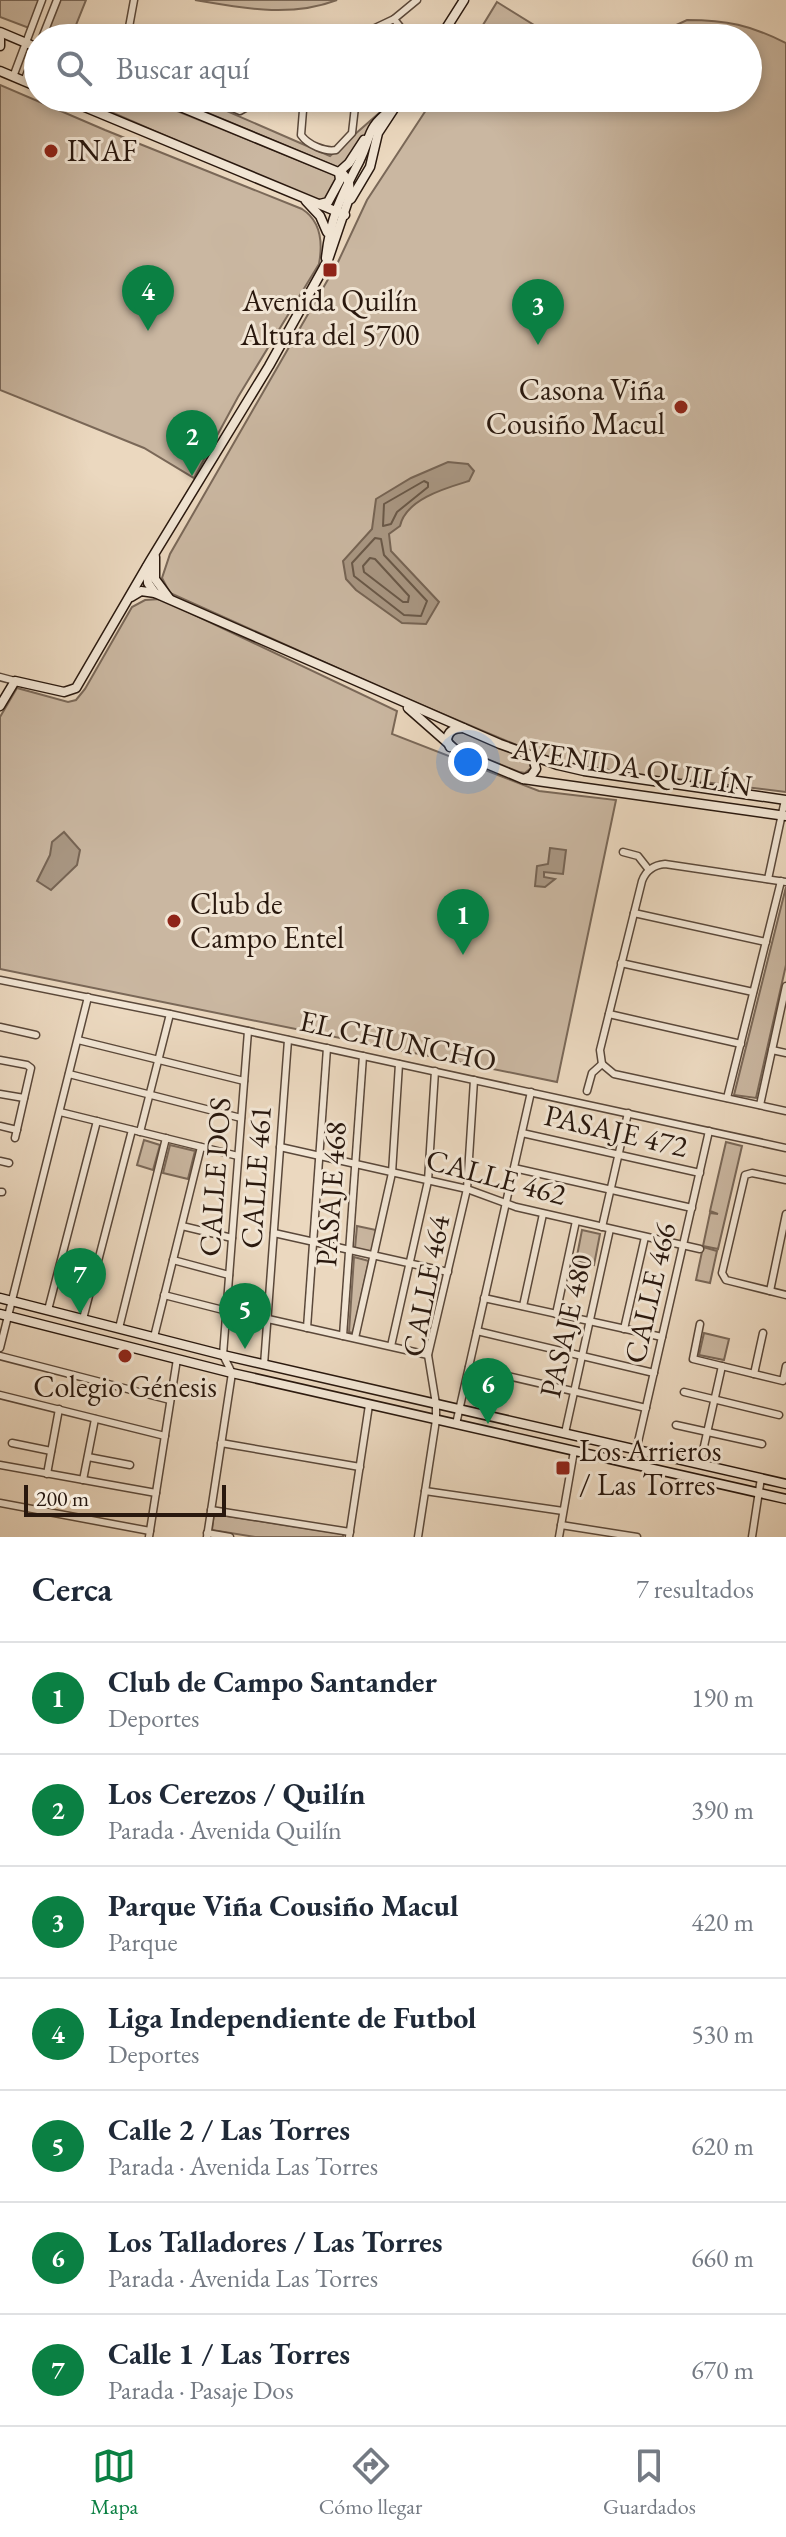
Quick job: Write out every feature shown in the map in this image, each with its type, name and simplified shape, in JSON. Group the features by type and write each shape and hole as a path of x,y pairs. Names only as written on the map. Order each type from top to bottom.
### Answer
{"main road":[{"path":"449,24 464,0"},
{"path":"0,32 24,42"},
{"path":"0,39 0,46"},
{"path":"0,71 24,81"},
{"path":"97,112 345,215"},
{"path":"0,706 15,681 64,692 73,690 269,366 325,264 345,215 348,180 339,172 193,112"},
{"path":"339,172 349,163 368,133 389,112"},
{"path":"348,203 370,167 378,133 390,112"},
{"path":"325,264 327,236 335,210 360,159 368,133"},
{"path":"319,204 327,203 331,198 340,182 339,172"},
{"path":"299,196 320,216 327,236"},
{"path":"153,587 157,550"},
{"path":"147,566 153,587"},
{"path":"136,586 153,587"},
{"path":"130,598 153,587"},
{"name":"AVENIDA QUILÍN","path":"153,587 173,601 533,757 584,771 786,800"},
{"name":"AVENIDA QUILÍN","path":"396,700 450,747 475,761 523,779 784,816"},
{"path":"450,747 447,740 449,733 464,728"},
{"path":"523,779 534,773 536,765 533,757"},
{"path":"0,1298 264,1365 786,1484"},
{"path":"4,1315 232,1373 786,1499"}],"street":[{"path":"33,24 42,0"},
{"path":"48,24 57,0"},
{"path":"131,24 134,0"},
{"path":"383,24 417,0"},
{"path":"394,19 398,24"},
{"path":"13,77 24,48"},
{"path":"303,112 301,135 305,140 331,151 336,150 352,133 354,112"},
{"path":"0,677 15,681"},
{"path":"768,879 786,800"},
{"path":"623,852 638,856 649,870"},
{"path":"727,1098 783,881 670,864 657,865 649,870 642,881 600,1050 602,1064 614,1074 786,1111"},
{"path":"634,913 766,942"},
{"path":"621,963 753,992"},
{"name":"EL CHUNCHO","path":"0,980 786,1148"},
{"path":"760,1105 786,986"},
{"path":"0,1348 4,1315 12,1301 88,997"},
{"path":"140,1132 170,1014"},
{"path":"609,1014 741,1044"},
{"path":"0,1027 36,1035"},
{"name":"CALLE DOS","path":"223,1355 248,1031"},
{"path":"78,1040 244,1081"},
{"name":"CALLE 461","path":"264,1365 288,1040"},
{"path":"307,1328 327,1048"},
{"path":"772,1050 786,1053"},
{"name":"PASAJE 468","path":"343,1336 363,1056"},
{"path":"0,1060 30,1067 16,1134 0,1126"},
{"path":"355,1338 392,1173 399,1064"},
{"path":"587,1091 592,1073 602,1064"},
{"path":"391,1346 428,1181 435,1071"},
{"path":"69,1074 241,1118"},
{"name":"CALLE 464","path":"418,1537 436,1420 428,1355 467,1189 474,1080"},
{"path":"456,1424 531,1092"},
{"path":"0,1094 24,1098"},
{"path":"60,1112 238,1156"},
{"path":"602,1227 628,1113"},
{"path":"48,1310 97,1121"},
{"path":"83,1319 132,1130"},
{"name":"CALLE 466","path":"633,1464 709,1131"},
{"name":"PASAJE 472","path":"522,1133 700,1173"},
{"path":"119,1328 166,1138"},
{"path":"154,1337 201,1147"},
{"name":"CALLE 462","path":"280,1147 467,1189 543,1214 700,1249"},
{"path":"0,1161 9,1163"},
{"path":"514,1168 692,1208"},
{"path":"786,1180 746,1173 722,1271 723,1277 786,1295"},
{"path":"523,1306 543,1214"},
{"path":"770,1291 786,1214"},
{"path":"556,1314 576,1221"},
{"path":"182,1226 232,1238"},
{"name":"PASAJE 480","path":"565,1433 610,1229"},
{"path":"274,1233 448,1272"},
{"path":"624,1329 645,1237"},
{"path":"173,1260 229,1275"},
{"path":"164,1295 227,1311"},
{"path":"484,1298 662,1337"},
{"path":"268,1319 428,1355"},
{"path":"700,1324 693,1359 783,1381 786,1366"},
{"path":"477,1331 654,1373"},
{"path":"754,1374 763,1333"},
{"path":"223,1355 232,1373 207,1535 230,1537"},
{"path":"0,1356 170,1400"},
{"path":"0,1503 149,1534 177,1359"},
{"path":"700,1464 722,1366"},
{"path":"469,1367 646,1408"},
{"path":"684,1392 779,1415"},
{"path":"0,1395 165,1436"},
{"path":"211,1510 349,1535 369,1405"},
{"path":"47,1474 59,1409"},
{"path":"83,1480 95,1419"},
{"path":"676,1425 762,1444"},
{"path":"12,1443 51,1451"},
{"path":"221,1443 360,1467"},
{"path":"559,1537 574,1451"},
{"path":"88,1457 130,1465"},
{"path":"0,1465 156,1493"},
{"path":"752,1537 761,1478"},
{"path":"425,1491 563,1511"},
{"path":"561,1525 637,1537"}],"shaded area":[{"path":"0,0 40,0 31,24 24,26 0,17"},
{"path":"59,0 86,0 76,24 49,24"},
{"path":"195,0 337,0 302,9 266,10"},
{"path":"497,2 532,24 484,24"},
{"path":"687,20 732,24 678,24"},
{"path":"762,32 786,43 786,792 571,765 545,757 170,593 162,578 170,554 338,262 367,200 425,112 762,112"},
{"path":"0,85 24,95 24,112 63,112 302,209 317,226 321,248 319,264 238,397 194,478 144,448 0,390"},
{"path":"111,112 180,112 335,175 338,178 324,202 317,202"},
{"path":"205,112 229,112 330,156 383,112 351,166 344,170"},
{"path":"161,599 397,711 392,734 539,791 616,800 557,1082 0,969 0,717 17,688 68,702 76,700 132,607 145,600"},
{"path":"462,730 528,758 531,768 525,773 519,772 458,747 451,739 454,732"},
{"path":"786,887 786,965 756,1098 734,1095"},
{"path":"144,1140 160,1145 153,1170 137,1165"},
{"path":"726,1142 742,1146 718,1249 703,1246 710,1213 718,1214 710,1211"},
{"path":"170,1145 195,1151 188,1179 163,1173"},
{"path":"357,1226 376,1230 372,1253 355,1248"},
{"path":"582,1230 600,1234 594,1265 576,1261"},
{"path":"703,1247 717,1251 710,1283 696,1280"},
{"path":"354,1257 369,1261 353,1333 349,1332"},
{"path":"704,1333 729,1339 724,1360 699,1355"},
{"path":"214,1514 343,1534 343,1537 255,1537 212,1530"}],"water":[{"path":"448,462 468,464 474,471 469,481 418,502 400,526 389,534 391,551 439,602 426,624 402,623 356,590 346,579 343,561 372,529 376,499 411,478"},
{"path":"64,832 80,850 77,865 51,890 37,881 50,855 52,842"},
{"path":"550,848 566,850 563,874 544,872 544,877 555,879 545,887 535,886 537,866 548,864"}],"place":[{"name":"INAF","path":"51,151"},
{"name":"Avenida Quilín Altura del 5700","path":"330,270"},
{"name":"Liga Independiente de Futbol","path":"148,331"},
{"name":"Parque Viña Cousiño Macul","path":"538,345"},
{"name":"Casona Viña Cousiño Macul","path":"681,407"},
{"name":"Los Cerezos / Quilín","path":"192,476"},
{"name":"Club de Campo Entel","path":"174,921"},
{"name":"Club de Campo Santander","path":"463,955"},
{"name":"Calle 1 / Las Torres","path":"80,1314"},
{"name":"Calle 2 / Las Torres","path":"245,1349"},
{"name":"Colegio Génesis","path":"125,1356"},
{"name":"Los Talladores / Las Torres","path":"488,1424"},
{"name":"Los Arrieros / Las Torres","path":"563,1468"}]}
